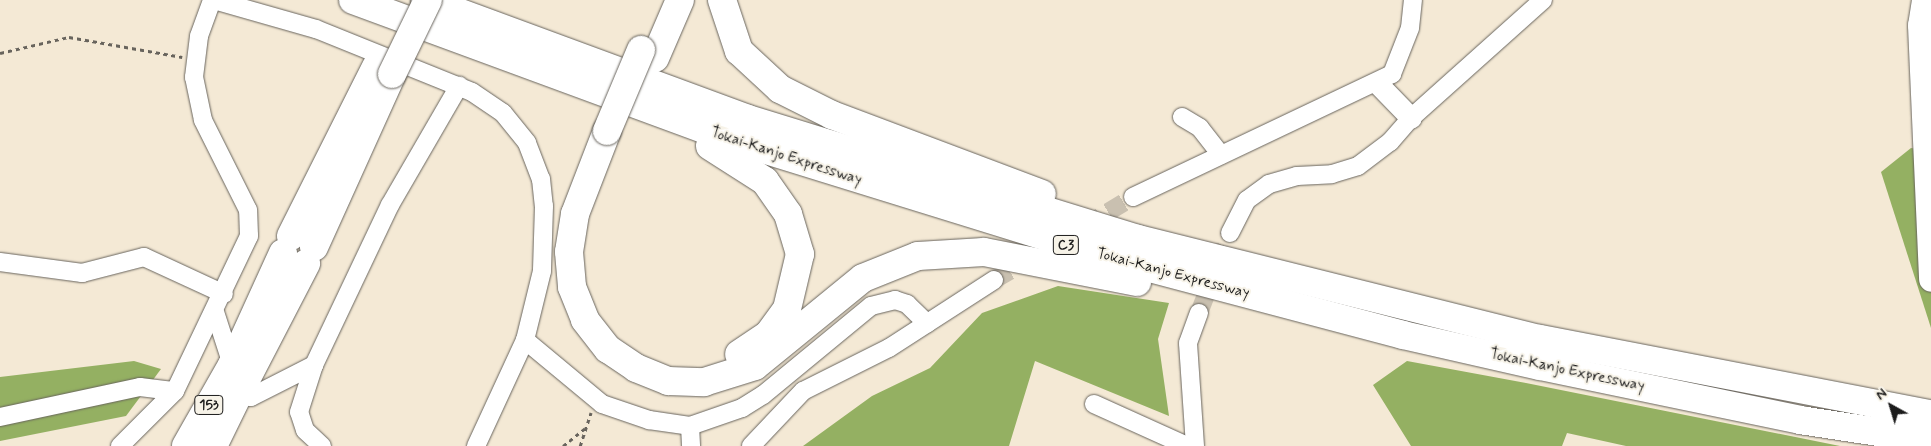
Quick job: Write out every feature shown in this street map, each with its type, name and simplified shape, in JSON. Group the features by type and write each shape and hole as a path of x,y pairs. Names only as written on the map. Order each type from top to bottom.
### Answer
{"highway":[{"path":"384,71 408,0"},
{"path":"238,394 298,250 384,71 426,0"},
{"name":"Tokai-Kanjo Expressway","path":"426,0 658,88 936,180 1407,322 1931,414"},
{"path":"648,54 662,0"},
{"path":"680,0 648,54 614,135 575,214 569,252 572,287 585,320 608,349 636,368 668,381 704,382 738,375 778,352 863,278 899,261 957,251 1014,256 1407,322"},
{"path":"722,0 739,51 764,78 801,101 1165,237 1407,322"},
{"path":"364,4 424,34 711,146 750,168 788,214 800,254 788,309 757,344 724,360 672,363 625,340 603,314 589,279 588,242 596,200 614,135"},
{"name":"Tokai-Kanjo Expressway","path":"364,4 853,180 1131,263 1407,322 1800,420 1931,440"},
{"path":"232,365 298,250"},
{"name":"153","path":"186,446 232,365"},
{"name":"153","path":"196,446 232,365"},
{"name":"153","path":"213,446 238,394"}],"main road":[{"path":"1924,0 1920,25 1931,279"}],"street":[{"path":"120,446 175,391 245,251 251,222 202,120 194,59 213,0 316,29 459,86 503,113 527,143 540,180 542,263 525,340 476,446"},
{"path":"1133,197 1220,155 1378,84 1392,74 1401,55 1413,0"},
{"path":"1230,233 1247,200 1269,184 1358,166 1390,142 1411,118 1543,0"},
{"path":"1378,84 1411,118"},
{"path":"322,446 305,430 299,412 314,365 390,205 459,86"},
{"path":"1182,117 1200,128 1220,155"},
{"path":"0,262 82,273 144,257 224,294"},
{"path":"751,446 778,412 803,391 889,348 994,280"},
{"path":"525,340 597,401 624,414 690,426 742,408 764,395 872,306 895,300 907,304 927,323"},
{"path":"215,312 232,365"},
{"path":"1194,446 1188,343 1199,312"},
{"path":"238,394 251,397 314,365"},
{"path":"0,417 140,387 175,391"},
{"path":"1094,404 1187,446"},
{"path":"690,426 691,446"}],"path":[{"path":"0,53 69,37 194,59"},
{"path":"580,446 597,401"},
{"path":"563,446 586,427"}],"green space":[{"path":"1911,148 1931,151 1931,328 1881,172"},
{"path":"1058,286 1169,303 1158,339 1169,416 1035,361 1009,446 803,446 872,396 930,368 982,313"},
{"path":"134,361 161,369 126,416 0,441 0,377"},
{"path":"1407,361 1840,446 1626,446 1567,433 1562,446 1411,446 1373,385"}],"tunnel":[{"path":"1085,226 1133,197"},
{"path":"1199,313 1230,233"},
{"path":"994,280 1030,259"}]}
